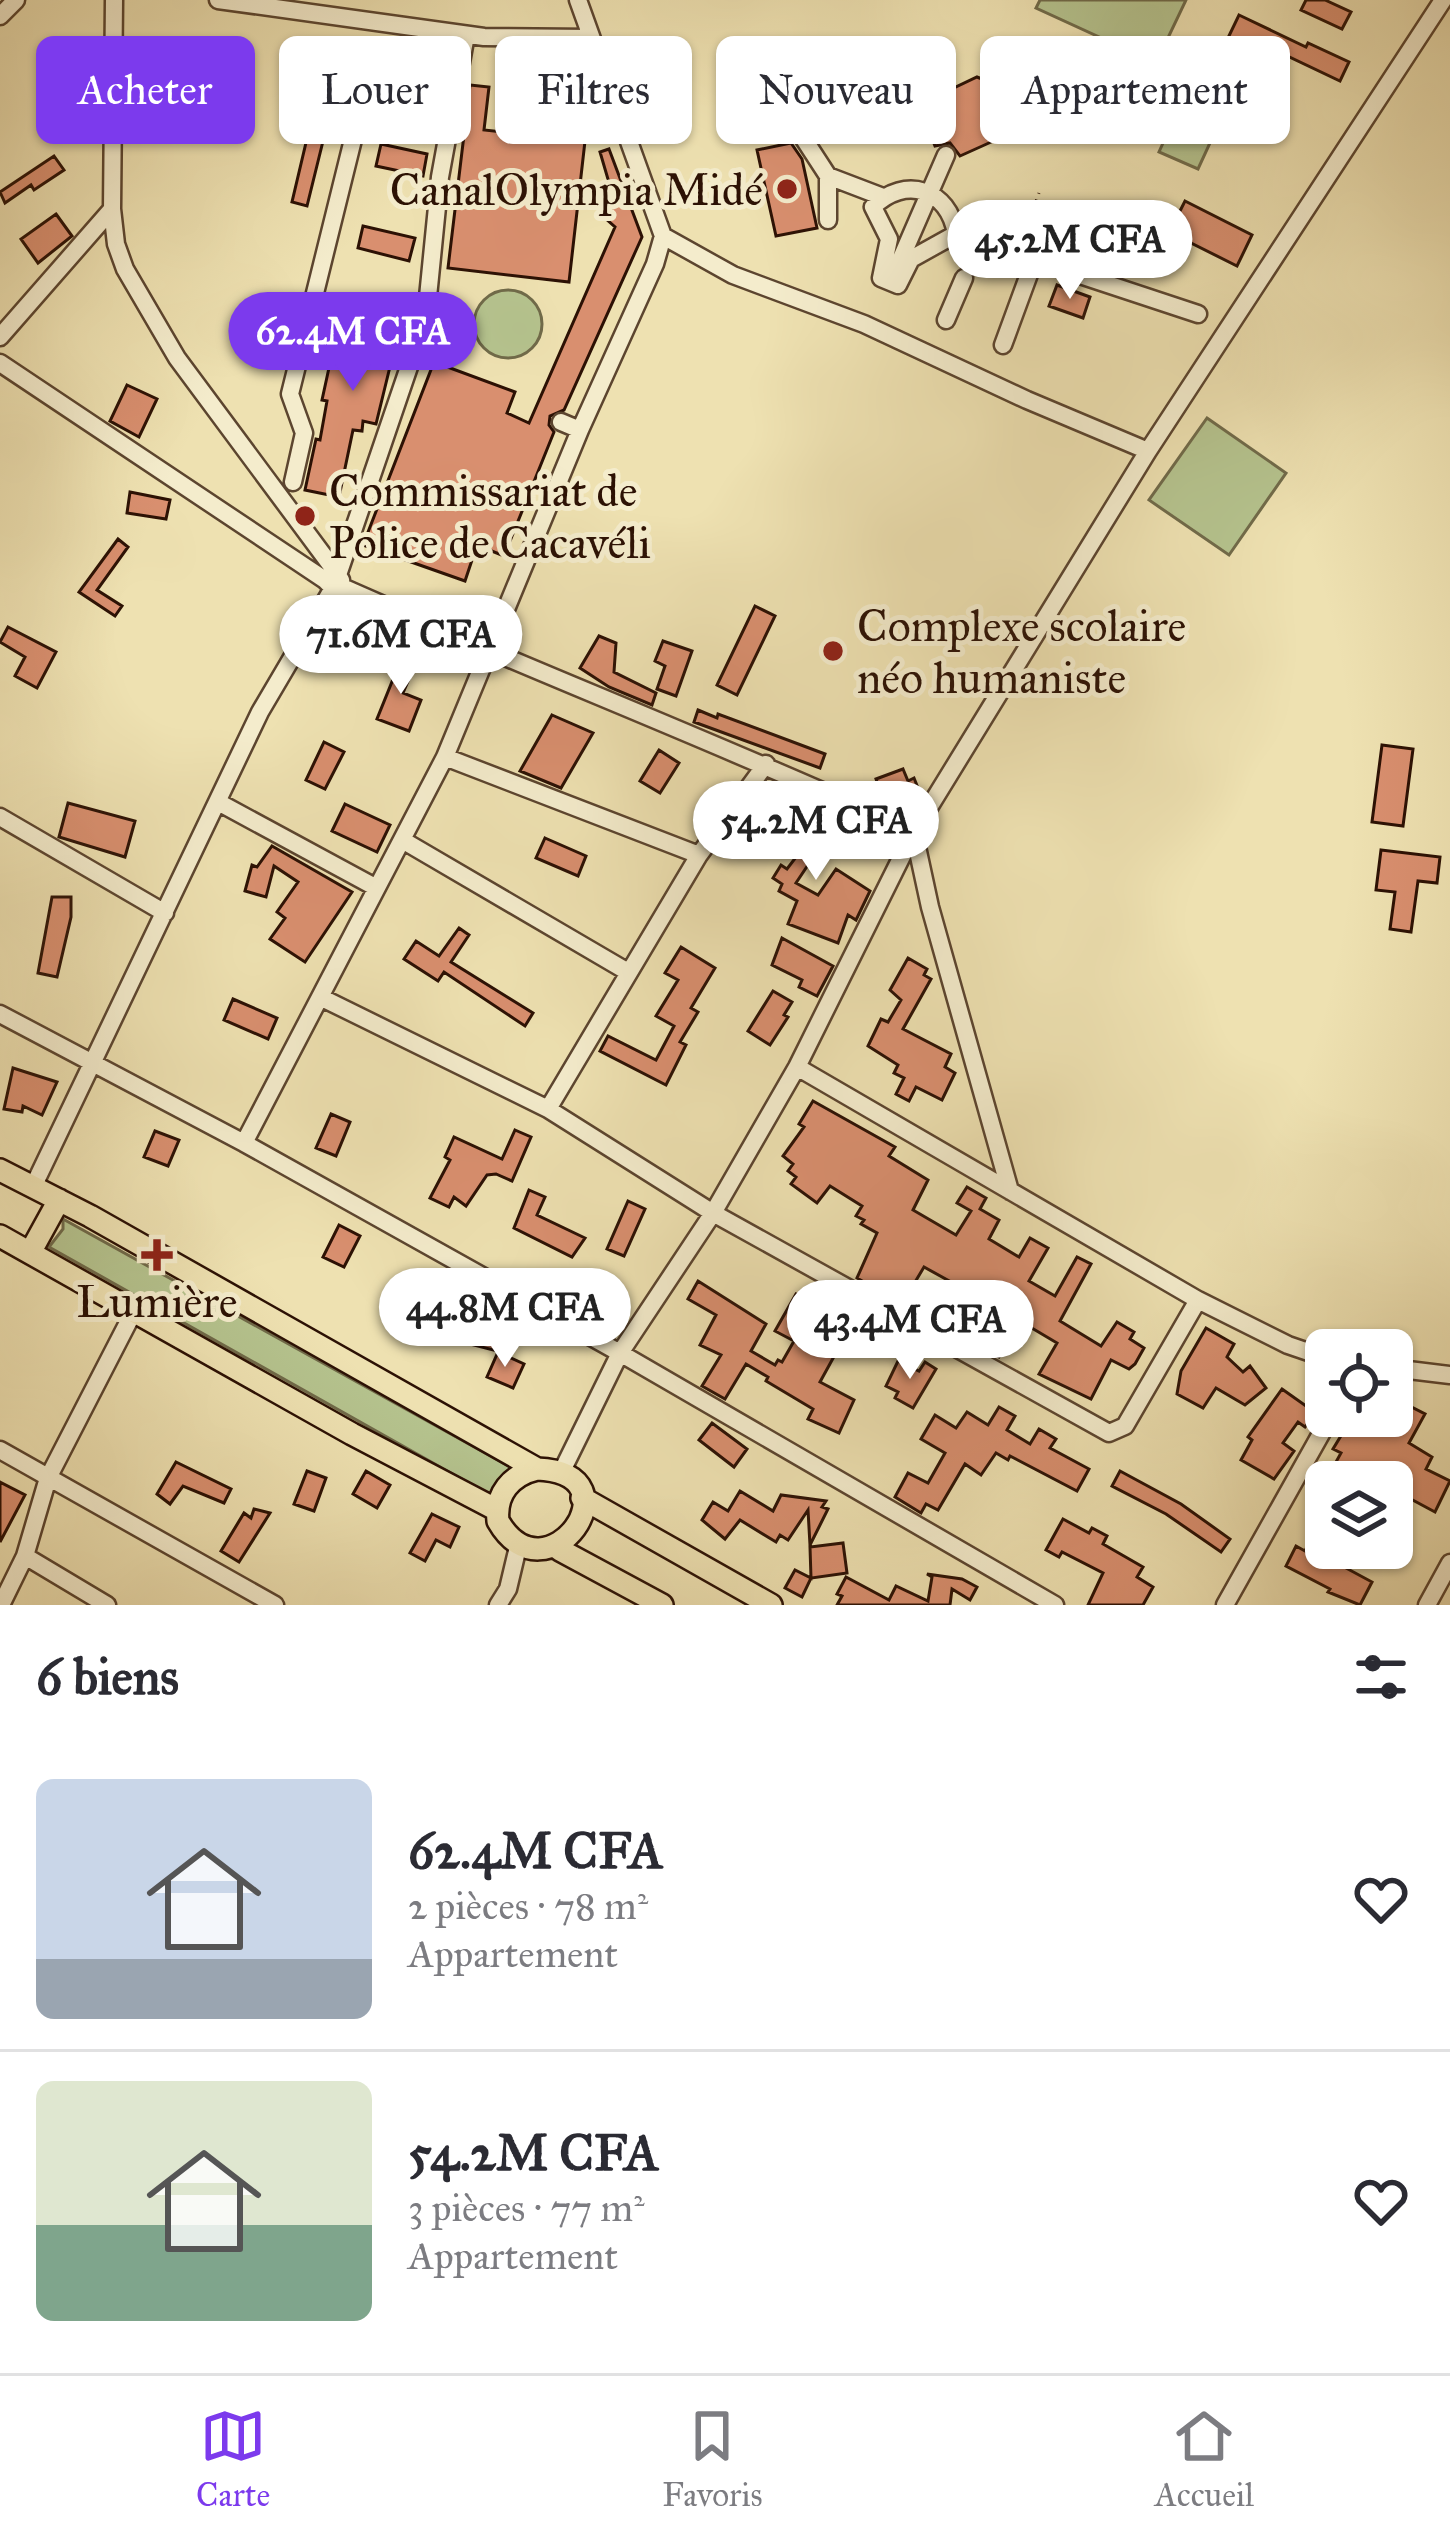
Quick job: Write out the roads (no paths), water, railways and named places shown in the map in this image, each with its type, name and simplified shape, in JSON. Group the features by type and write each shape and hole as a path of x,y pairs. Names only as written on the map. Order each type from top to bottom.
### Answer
{"main road":[{"path":"0,1170 537,1469 561,1473 583,1498 579,1532 560,1550 535,1554 518,1547 503,1532 497,1510 510,1483 537,1469"},
{"path":"31,1251 59,1200"},
{"path":"0,1236 497,1510"},
{"path":"583,1498 771,1605"},
{"path":"560,1550 662,1605"}],"street":[{"path":"0,16 16,0"},
{"path":"114,0 112,209 116,244 141,299 177,358 333,580"},
{"path":"218,0 466,34 528,36"},
{"path":"578,0 589,36"},
{"path":"561,1473 620,1352 713,1213 796,1067 914,832 1148,451 1443,0"},
{"path":"34,1185 260,712 333,580 426,317 442,159 466,34"},
{"path":"293,482 304,433 290,394 352,144"},
{"path":"244,1144 445,757 580,430 632,320 663,236 629,144"},
{"path":"807,144 828,176 828,220"},
{"path":"891,282 946,155"},
{"path":"828,176 883,197"},
{"path":"956,234 920,251 898,285 881,278 889,239 873,207 883,197 910,188 929,192 947,207 956,234 983,250 1017,252 1198,314"},
{"path":"0,337 112,209"},
{"path":"663,236 734,275 864,324 1148,451"},
{"path":"1003,345 1035,258"},
{"path":"946,320 964,278"},
{"path":"0,363 333,580 487,651 766,764 914,832"},
{"path":"561,422 580,430"},
{"path":"445,757 699,855"},
{"path":"548,1109 699,855 766,764"},
{"path":"218,802 375,886"},
{"path":"0,817 165,913"},
{"path":"914,832 930,907 1010,1191"},
{"path":"404,841 628,972"},
{"path":"322,998 548,1109 713,1213 1108,1432 1125,1426 1198,1300"},
{"path":"0,1014 620,1352 1054,1605"},
{"path":"796,1067 1198,1300 1305,1351"},
{"path":"1,1605 25,1556 48,1478 134,1312"},
{"path":"1413,1371 1450,1375"},
{"path":"1225,1605 1319,1437"},
{"path":"0,1450 274,1605"},
{"path":"498,1605 508,1588 518,1547"},
{"path":"25,1556 107,1605"},
{"path":"1427,1605 1450,1563"}],"place":[{"name":"CanalOlympia Midé","path":"787,189"},
{"name":"Commissariat de Police de Cacavéli","path":"305,516"},
{"name":"Complexe scolaire néo humaniste","path":"833,651"},
{"name":"Lumière","path":"157,1255"}]}
